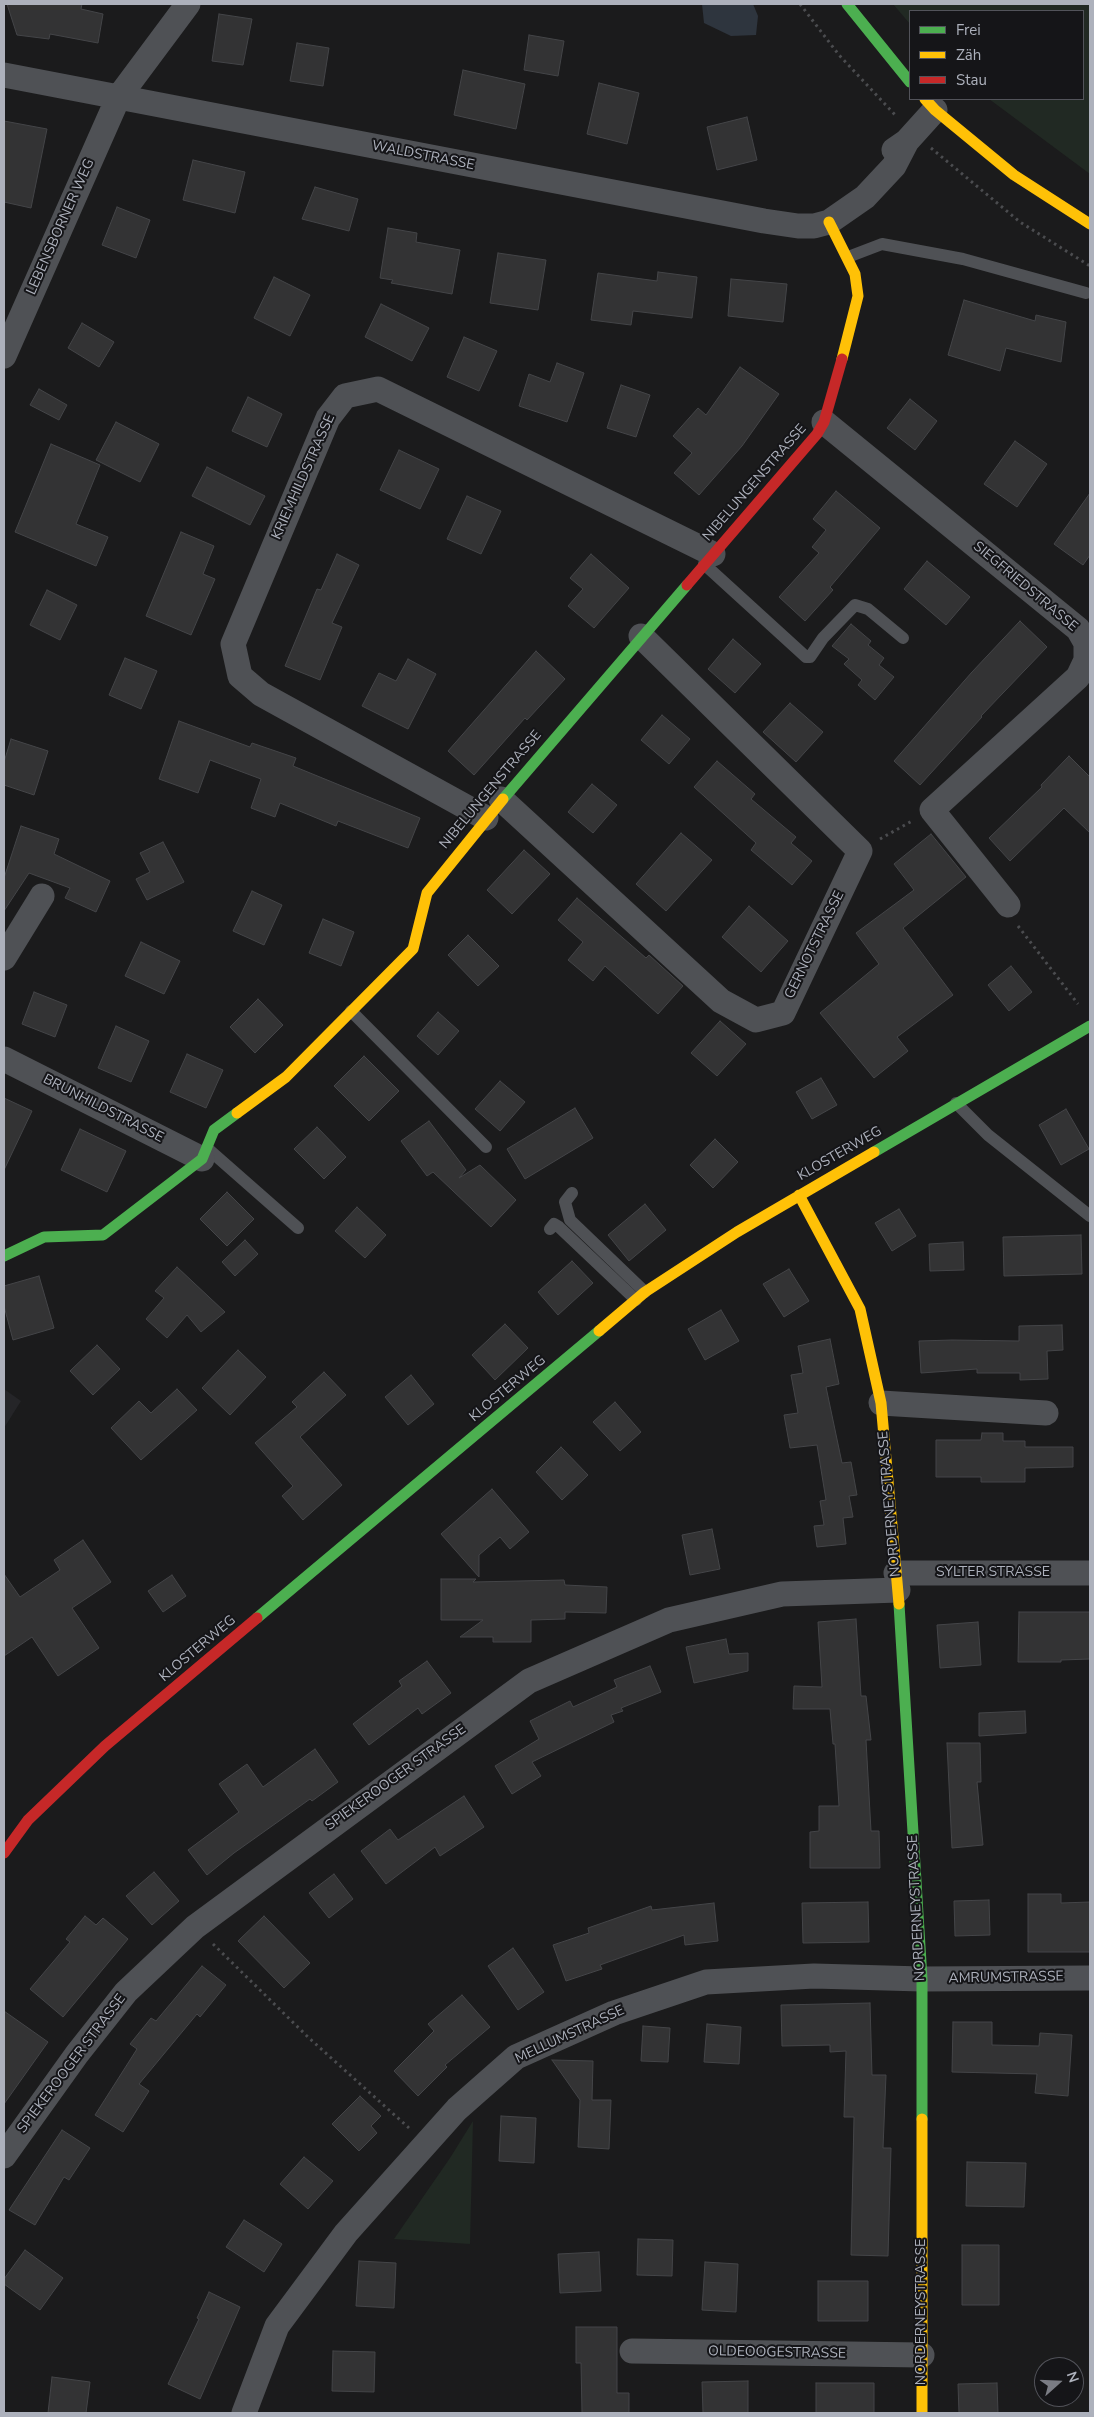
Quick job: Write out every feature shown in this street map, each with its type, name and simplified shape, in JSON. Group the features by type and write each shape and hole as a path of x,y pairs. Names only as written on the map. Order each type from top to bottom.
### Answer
{"street":[{"name":"LEBENSBORNER WEG","path":"4,356 118,98 188,4"},
{"path":"848,4 879,46 909,81"},
{"name":"WALDSTRASSE","path":"4,75 764,221 806,226 835,218 865,197 894,166 930,104"},
{"path":"930,104 1014,175 1090,224"},
{"name":"NIBELUNGENSTRASSE","path":"4,1256 44,1237 103,1235 204,1153 214,1130 286,1076 413,949 427,893 493,808 817,434 824,422 858,296 855,274 835,218"},
{"name":"KRIEMHILDSTRASSE","path":"493,808 261,694 240,676 233,644 328,418 345,396 378,388 709,559"},
{"name":"SIEGFRIEDSTRASSE","path":"824,422 1078,629 1086,643 1086,660 1078,677 932,810"},
{"path":"641,636 860,851"},
{"name":"GERNOTSTRASSE","path":"493,808 721,1001 756,1020 783,1013 860,851"},
{"path":"932,810 1008,906"},
{"path":"4,958 42,896"},
{"name":"KLOSTERWEG","path":"4,1853 28,1820 105,1746 640,1296 681,1267 799,1195 1090,1026"},
{"name":"BRUNHILDSTRASSE","path":"4,1059 204,1153"},
{"name":"NORDERNEYSTRASSE","path":"799,1195 860,1309 881,1403 897,1581 922,1979 922,2413"},
{"path":"881,1403 1046,1413"},
{"name":"SYLTER STRASSE","path":"897,1581 1090,1573"},
{"name":"SPIEKEROOGER STRASSE","path":"4,2156 77,2054 126,1992 195,1927 529,1681 669,1620 782,1594 897,1581"},
{"name":"MELLUMSTRASSE","path":"244,2413 277,2326 346,2233 457,2109 516,2057 614,2013 706,1982 814,1976 922,1979"},
{"name":"AMRUMSTRASSE","path":"922,1979 1090,1978"},
{"name":"OLDEOOGESTRASSE","path":"632,2351 922,2355"}],"lane":[{"path":"848,257 882,244 963,259 1086,293"},
{"path":"709,559 806,657 810,658 823,638 855,605 868,609 904,638"},
{"path":"351,1011 486,1148"},
{"path":"956,1104 988,1135 1087,1209"},
{"path":"204,1153 298,1228"},
{"path":"572,1193 565,1202 570,1220 640,1296"},
{"path":"550,1229 554,1224 560,1227 640,1296"}],"path":[{"path":"800,4 839,56 910,138 1020,222 1090,266"},
{"path":"860,851 932,810"},
{"path":"1008,906 1020,929 1083,1010"},
{"path":"195,1927 309,2038 426,2143"}],"shaded area":[{"path":"702,4 753,4 758,16 756,35 731,36 704,23"},
{"path":"893,4 1090,4 1090,174 990,100 1084,100 1084,10 909,10 909,23"},
{"path":"4,1389 21,1401 4,1428"},
{"path":"473,2121 470,2244 394,2239 450,2158"}],"building":[{"path":"7,4 82,4 81,9 103,14 98,43 50,34 49,39 17,35"},
{"path":"219,14 252,19 243,65 212,61"},
{"path":"529,35 564,41 558,76 524,70"},
{"path":"297,43 329,48 323,86 290,81"},
{"path":"463,70 525,84 516,129 454,115"},
{"path":"599,83 639,93 627,144 587,134"},
{"path":"747,117 757,160 717,170 707,127"},
{"path":"4,121 47,129 31,208 4,202"},
{"path":"193,160 245,172 235,213 183,200"},
{"path":"315,187 358,199 349,231 302,219"},
{"path":"117,207 150,220 136,258 102,245"},
{"path":"388,228 417,233 416,242 460,250 452,294 391,283 393,280 380,278"},
{"path":"498,253 546,260 538,310 490,303"},
{"path":"658,272 697,277 692,318 633,311 631,325 591,320 598,273 657,281"},
{"path":"274,277 310,295 290,336 254,318"},
{"path":"731,279 787,284 783,322 728,316"},
{"path":"964,300 1035,321 1036,315 1066,322 1061,362 1006,348 1000,371 948,355"},
{"path":"381,304 429,328 412,361 365,337"},
{"path":"82,323 114,342 99,367 68,348"},
{"path":"464,337 497,351 479,391 447,377"},
{"path":"557,363 584,373 567,422 519,406 529,374 550,382"},
{"path":"740,367 779,394 742,446 699,495 674,473 692,453 673,436 698,408 706,415"},
{"path":"621,385 650,395 636,437 607,428"},
{"path":"39,389 67,405 59,420 30,405"},
{"path":"248,397 282,414 267,447 232,431"},
{"path":"910,399 937,421 915,450 887,428"},
{"path":"116,422 159,444 140,482 96,460"},
{"path":"1015,441 1047,464 1017,507 984,484"},
{"path":"51,444 100,465 76,524 108,537 96,566 15,532"},
{"path":"399,450 439,469 420,509 380,490"},
{"path":"207,467 265,496 250,525 192,496"},
{"path":"836,491 880,528 830,587 833,590 805,621 779,597 819,553 812,547 826,530 813,519"},
{"path":"1090,493 1090,555 1083,565 1054,544"},
{"path":"467,496 501,511 481,554 447,539"},
{"path":"181,532 214,546 203,574 215,579 191,635 146,616"},
{"path":"337,554 359,565 332,623 342,627 320,680 285,666 317,589 321,590"},
{"path":"591,554 629,588 594,628 568,606 583,589 570,578"},
{"path":"927,561 970,597 946,625 904,589"},
{"path":"47,590 77,605 60,640 30,625"},
{"path":"1020,621 1047,647 981,716 920,785 894,761 972,672"},
{"path":"851,624 871,641 868,645 884,658 879,665 894,677 875,700 858,685 862,680 844,664 849,659 832,646"},
{"path":"733,639 761,664 735,693 708,669"},
{"path":"536,651 565,679 527,720 525,718 474,775 448,751"},
{"path":"125,658 157,671 141,709 109,695"},
{"path":"408,659 436,674 408,729 362,706 379,673 396,681"},
{"path":"790,703 823,732 796,762 763,732"},
{"path":"662,715 690,739 669,764 641,740"},
{"path":"179,721 250,747 252,743 296,758 293,766 420,818 408,848 338,821 336,826 280,803 275,817 251,808 261,779 210,760 198,793 159,779"},
{"path":"11,739 48,751 34,795 4,785 4,762"},
{"path":"1069,756 1090,777 1090,833 1064,808 1010,861 989,838 1042,787 1041,785"},
{"path":"717,761 755,794 751,799 796,837 791,843 812,861 792,885 751,850 756,843 694,787"},
{"path":"592,784 617,805 593,833 568,812"},
{"path":"21,826 59,839 54,854 110,881 96,912 65,898 70,888 29,873 4,911 4,878"},
{"path":"681,833 712,860 666,911 636,884"},
{"path":"931,834 966,877 903,928 953,995 897,1037 908,1051 874,1078 820,1013 879,964 856,933 914,890 894,864"},
{"path":"163,842 184,882 147,900 136,879 150,872 140,853"},
{"path":"524,850 550,874 512,914 487,890"},
{"path":"252,891 282,905 264,945 233,931"},
{"path":"577,898 646,958 649,955 683,986 658,1014 605,966 593,981 568,960 583,942 558,920"},
{"path":"749,906 788,941 761,972 722,937"},
{"path":"323,919 354,932 341,966 309,953"},
{"path":"468,935 499,966 478,986 448,955"},
{"path":"141,942 180,961 164,994 125,976"},
{"path":"1011,966 1032,992 1009,1011 988,985"},
{"path":"34,992 67,1005 55,1037 22,1024"},
{"path":"258,999 283,1025 255,1053 230,1027"},
{"path":"438,1012 459,1031 438,1055 417,1036"},
{"path":"720,1021 746,1044 717,1076 691,1053"},
{"path":"116,1026 149,1041 131,1082 98,1068"},
{"path":"187,1054 223,1070 206,1108 170,1092"},
{"path":"364,1056 399,1091 369,1121 334,1086"},
{"path":"821,1078 837,1105 812,1119 796,1092"},
{"path":"500,1081 525,1102 500,1131 475,1109"},
{"path":"4,1098 32,1111 4,1170"},
{"path":"575,1108 593,1138 525,1179 507,1149"},
{"path":"1066,1109 1089,1149 1061,1165 1039,1125"},
{"path":"429,1121 466,1170 459,1178 480,1165 516,1200 491,1227 433,1172 427,1176 401,1141"},
{"path":"317,1127 346,1157 324,1179 294,1149"},
{"path":"80,1129 126,1151 107,1192 61,1170"},
{"path":"715,1139 738,1162 713,1188 690,1165"},
{"path":"227,1192 254,1219 227,1246 200,1219"},
{"path":"645,1204 666,1230 629,1261 608,1235"},
{"path":"357,1207 386,1235 365,1258 335,1231"},
{"path":"899,1209 916,1236 892,1251 875,1223"},
{"path":"1081,1235 1082,1274 1004,1276 1003,1237"},
{"path":"245,1240 258,1254 235,1276 222,1262"},
{"path":"963,1242 964,1270 930,1271 929,1244"},
{"path":"572,1261 593,1283 558,1315 538,1292"},
{"path":"177,1267 225,1312 201,1332 187,1315 167,1338 146,1319 164,1298 155,1291"},
{"path":"789,1269 809,1301 784,1317 763,1284"},
{"path":"39,1276 54,1328 13,1340 4,1306 4,1286"},
{"path":"721,1310 739,1341 705,1360 688,1329"},
{"path":"505,1324 528,1348 495,1380 472,1355"},
{"path":"1062,1325 1063,1350 1047,1351 1048,1379 1020,1380 1020,1373 977,1373 977,1369 921,1373 919,1341 1019,1341 1019,1326"},
{"path":"830,1339 839,1384 826,1387 842,1463 851,1462 857,1495 849,1496 853,1517 843,1518 846,1544 817,1547 814,1526 824,1525 820,1501 826,1500 817,1445 790,1448 784,1415 798,1413 791,1375 803,1373 798,1346"},
{"path":"97,1345 120,1369 93,1395 70,1371"},
{"path":"238,1350 266,1377 230,1415 202,1388"},
{"path":"324,1372 346,1395 300,1437 342,1485 303,1520 282,1496 293,1486 255,1443 297,1407 292,1402"},
{"path":"411,1375 434,1404 408,1425 385,1397"},
{"path":"177,1389 197,1410 141,1460 111,1428 139,1401 151,1413"},
{"path":"615,1402 641,1432 620,1451 593,1422"},
{"path":"982,1433 1003,1433 1003,1441 1025,1441 1025,1447 1073,1447 1073,1467 1025,1468 1025,1482 981,1482 981,1477 936,1477 936,1440 981,1440"},
{"path":"561,1447 588,1475 562,1500 536,1472"},
{"path":"492,1489 529,1532 510,1549 500,1537 479,1555 479,1577 441,1534"},
{"path":"712,1529 720,1569 690,1575 682,1535"},
{"path":"83,1540 111,1582 72,1608 99,1648 58,1676 32,1637 4,1656 4,1574 20,1597 60,1570 54,1560"},
{"path":"172,1575 186,1596 163,1612 148,1591"},
{"path":"441,1579 476,1579 473,1582 564,1580 565,1585 607,1587 606,1613 565,1612 565,1619 531,1620 531,1642 493,1642 493,1637 460,1637 483,1620 441,1620"},
{"path":"1019,1612 1090,1612 1090,1659 1061,1660 1061,1662 1018,1662"},
{"path":"856,1619 861,1696 866,1696 871,1740 866,1740 871,1831 879,1831 880,1868 810,1868 810,1832 819,1831 819,1806 839,1806 835,1744 833,1744 830,1709 793,1709 794,1686 822,1687 818,1622"},
{"path":"978,1622 981,1665 940,1668 937,1625"},
{"path":"726,1639 729,1654 748,1653 748,1671 694,1683 686,1647"},
{"path":"427,1661 451,1693 422,1714 418,1708 369,1745 353,1724 402,1686 399,1681"},
{"path":"650,1666 661,1692 621,1708 623,1711 611,1715 614,1722 532,1762 541,1776 512,1794 495,1766 539,1739 530,1721 570,1701 573,1707 617,1687 614,1680"},
{"path":"1025,1711 1026,1733 979,1736 979,1713"},
{"path":"947,1743 980,1743 981,1782 977,1782 983,1845 952,1848"},
{"path":"315,1749 338,1782 312,1801 310,1799 234,1853 207,1875 188,1850 239,1812 219,1784 247,1764 263,1787"},
{"path":"464,1796 484,1827 440,1856 435,1847 386,1884 361,1851 390,1829 398,1840"},
{"path":"154,1872 179,1901 152,1925 126,1896"},
{"path":"334,1874 353,1899 329,1918 309,1893"},
{"path":"1028,1894 1061,1894 1061,1903 1090,1902 1090,1952 1028,1952"},
{"path":"989,1900 990,1935 955,1936 954,1901"},
{"path":"868,1902 869,1942 803,1943 802,1903"},
{"path":"714,1903 718,1941 685,1945 684,1935 600,1965 602,1969 566,1981 553,1945 589,1933 588,1928 651,1906 652,1910"},
{"path":"85,1916 96,1925 103,1918 128,1939 63,2017 30,1989 70,1942 66,1939"},
{"path":"264,1916 310,1963 284,1988 238,1941"},
{"path":"513,1948 544,1992 518,2010 488,1966"},
{"path":"202,1966 226,1985 200,2017 197,2014 139,2084 149,2091 123,2132 95,2115 137,2049 130,2044 151,2018 156,2021"},
{"path":"462,1995 490,2027 445,2065 447,2067 418,2096 394,2071 434,2031 428,2024"},
{"path":"870,2003 872,2075 886,2075 883,2148 891,2148 888,2256 851,2255 854,2117 844,2117 846,2051 830,2052 830,2045 782,2046 781,2005"},
{"path":"4,2011 48,2042 4,2104"},
{"path":"953,2022 992,2022 992,2045 1039,2046 1040,2033 1072,2035 1068,2096 1035,2093 1037,2074 952,2072"},
{"path":"707,2024 741,2027 739,2064 704,2062"},
{"path":"643,2026 670,2028 668,2062 641,2061"},
{"path":"552,2060 593,2061 592,2100 611,2100 609,2149 578,2147 580,2100"},
{"path":"360,2096 381,2116 371,2126 377,2133 359,2151 332,2124"},
{"path":"501,2116 536,2118 534,2163 499,2161"},
{"path":"62,2130 90,2148 69,2180 64,2177 35,2225 9,2210"},
{"path":"304,2157 333,2181 308,2209 280,2184"},
{"path":"967,2162 1026,2163 1024,2207 966,2206"},
{"path":"244,2220 282,2244 264,2272 226,2247"},
{"path":"638,2239 673,2240 672,2276 637,2275"},
{"path":"962,2245 999,2245 999,2305 962,2305"},
{"path":"25,2250 63,2278 40,2310 4,2284 4,2279"},
{"path":"599,2252 601,2291 560,2293 558,2254"},
{"path":"359,2261 396,2263 394,2308 356,2306"},
{"path":"705,2262 738,2264 736,2312 702,2310"},
{"path":"818,2281 868,2281 868,2321 818,2321"},
{"path":"209,2292 240,2307 200,2399 168,2384 199,2319 197,2318"},
{"path":"576,2327 617,2327 617,2393 629,2393 629,2413 582,2413 581,2363 576,2363"},
{"path":"333,2351 375,2352 374,2392 332,2391"},
{"path":"52,2377 90,2382 86,2413 48,2413"},
{"path":"748,2381 748,2413 703,2413 702,2382"},
{"path":"816,2383 874,2383 874,2413 816,2413"},
{"path":"997,2383 998,2413 959,2413 958,2384"}],"traffic: fast":[{"path":"847,4 909,81"},
{"path":"503,799 687,585"},
{"path":"874,1152 1090,1026"},
{"path":"4,1256 44,1237 103,1235 202,1159 214,1130 237,1113"},
{"path":"257,1618 599,1331"},
{"path":"899,1604 922,1979 922,2119"}],"traffic: slow":[{"path":"926,100 935,110 1014,175 1090,224"},
{"path":"829,222 855,274 858,296 842,359"},
{"path":"237,1113 286,1077 413,949 427,893 503,799"},
{"path":"599,1331 645,1292 737,1232 874,1152"},
{"path":"799,1195 860,1309 881,1403 899,1604"},
{"path":"922,2119 922,2413"}],"traffic: jam":[{"path":"687,585 817,434 824,422 842,359"},
{"path":"4,1853 28,1820 105,1746 257,1618"}]}
